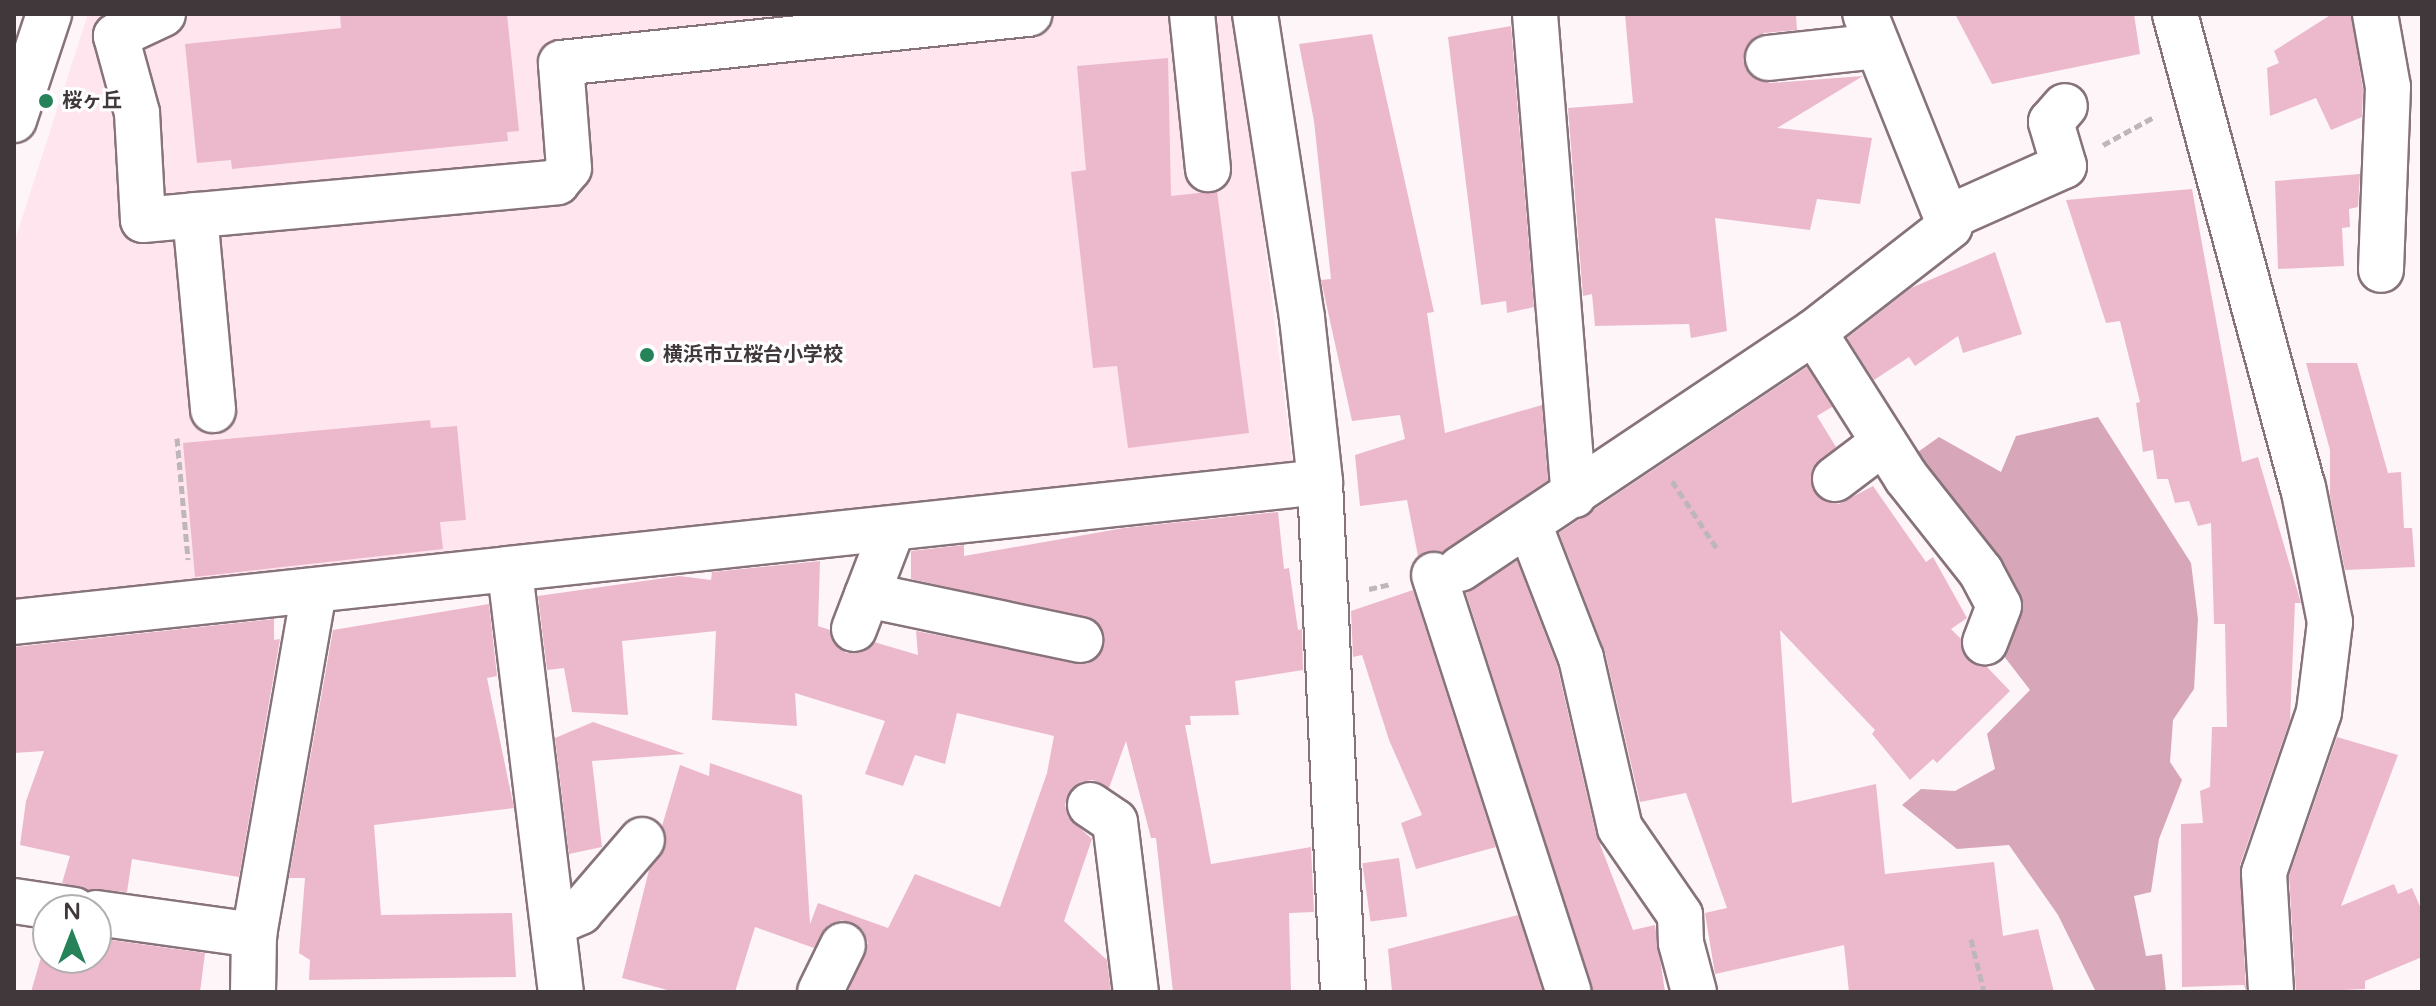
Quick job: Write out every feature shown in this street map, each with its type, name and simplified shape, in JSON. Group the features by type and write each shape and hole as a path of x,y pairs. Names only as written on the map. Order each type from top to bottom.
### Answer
{"street":[{"path":"14,120 49,14"},
{"path":"163,14 116,36 137,113 143,220 557,182 569,168 561,63 1029,14"},
{"path":"1192,14 1208,169"},
{"path":"1255,14 1302,318 1320,482 1343,992"},
{"path":"1535,14 1574,495"},
{"path":"2175,14 2303,487 2330,622 2319,712 2264,873 2271,992"},
{"path":"2375,14 2386,72 2381,270"},
{"path":"1569,992 1447,572 1529,524 1649,446 1814,332 1950,226 1871,30 1768,58"},
{"path":"1947,218 2064,166 2051,122 2065,106"},
{"path":"195,215 196,418"},
{"path":"1814,332 1888,449 1981,572 1999,606 1985,642"},
{"path":"1842,485 1888,449"},
{"path":"14,622 510,572 1320,482"},
{"path":"1529,524 1581,658 1620,828 1680,915 1681,943 1694,992"},
{"path":"892,530 861,612 1080,640"},
{"path":"510,572 561,992"},
{"path":"253,992 254,935 314,591"},
{"path":"1090,805 1115,822 1136,992"},
{"path":"553,924 580,912 642,840"},
{"path":"112,915 254,935"},
{"path":"820,992 843,945"}],"path":[{"path":"2064,166 2198,95"},
{"path":"188,563 196,418"},
{"path":"1649,446 1718,550"},
{"path":"1971,939 1984,992"}],"shaded area":[{"name":"横浜市立桜台小学校","path":"88,14 1236,14 1293,467 14,599 14,243"},
{"path":"2098,417 2191,563 2198,619 2194,689 2173,720 2170,762 2182,780 2159,839 2151,892 2134,896 2146,956 2162,954 2166,992 2096,992 2058,915 2009,845 1957,849 1902,805 1921,789 1955,791 1995,769 1987,734 2030,690 2000,651 2013,601 2005,568 1915,454 1939,437 2001,472 2016,436"}],"building":[{"path":"340,14 507,14 519,131 507,132 508,141 232,169 231,160 197,163 185,44 341,28"},
{"path":"1625,14 1796,14 1797,30 1764,33 1746,47 1748,73 1770,83 1863,76 1777,128 1872,138 1860,204 1817,199 1810,230 1715,218 1727,331 1691,338 1689,324 1595,326 1592,294 1583,296 1568,108 1633,103"},
{"path":"1955,14 2134,14 2140,54 1992,84"},
{"path":"2332,14 2351,14 2363,89 2362,117 2331,130 2316,98 2270,116 2267,68 2279,63 2274,51"},
{"path":"1511,26 1534,307 1507,313 1506,301 1481,305 1448,37"},
{"path":"1372,34 1434,312 1427,313 1445,433 1542,405 1548,480 1443,552 1418,556 1407,500 1360,506 1355,455 1405,439 1400,415 1352,421 1321,280 1331,279 1314,121 1299,44"},
{"path":"1168,58 1171,196 1217,191 1249,433 1128,448 1117,366 1093,368 1071,172 1086,170 1077,66"},
{"path":"2360,174 2358,207 2349,209 2350,227 2342,228 2344,266 2278,269 2275,181"},
{"path":"2192,189 2242,462 2258,457 2301,603 2295,603 2290,720 2240,865 2246,992 2244,985 2182,987 2181,824 2203,823 2200,791 2210,787 2212,727 2227,727 2225,624 2214,624 2211,523 2198,526 2189,501 2175,503 2168,479 2157,479 2153,450 2143,452 2136,403 2140,402 2120,321 2106,323 2066,200"},
{"path":"1995,252 2022,334 1963,353 1958,336 1915,366 1909,357 1874,380 1847,338 1911,288"},
{"path":"2306,363 2357,363 2388,473 2401,472 2404,528 2412,528 2415,567 2345,570 2330,496 2330,450"},
{"path":"1807,367 1832,407 1817,416 1836,447 1812,469 1815,493 1839,504 1873,486 1926,562 1933,557 1967,618 1951,629 1961,639 1965,657 1987,667 2010,691 1937,763 1933,759 1910,780 1872,734 1875,730 1780,630 1792,803 1876,784 1885,874 1994,862 2003,936 2038,929 2054,992 1849,992 1844,945 1715,974 1705,913 1727,908 1686,793 1640,802 1605,652 1559,533"},
{"path":"430,420 431,428 457,426 466,520 440,522 443,549 195,577 183,443"},
{"path":"1278,512 1284,569 1289,568 1298,630 1302,629 1303,670 1235,681 1239,715 1190,716 1191,725 1185,725 1211,864 1311,847 1314,912 1289,913 1291,992 1173,992 1156,838 1151,838 1126,741 1109,788 1093,780 1080,782 1065,804 1068,817 1092,839 1064,921 1107,960 1111,992 848,992 868,943 863,930 842,920 828,925 814,948 755,927 735,992 675,992 622,978 649,870 666,845 662,826 680,765 709,776 710,763 802,795 810,924 818,903 888,928 915,874 1000,907 1047,773 1054,736 957,713 945,764 915,755 903,786 865,774 885,721 795,693 797,726 712,720 716,631 622,641 628,715 572,712 564,668 547,670 538,596 679,576 711,580 712,572 820,561 818,626 830,630 834,644 846,653 859,653 874,642 918,655 916,631 1087,664 1104,646 1096,621 911,579 911,551 964,545 964,556 1124,528"},
{"path":"1517,561 1557,665 1596,834 1633,930 1655,925 1665,992 1593,992 1466,593"},
{"path":"1413,590 1496,847 1416,869 1401,823 1422,815 1389,740 1362,655 1353,657 1351,611"},
{"path":"489,604 497,676 487,678 514,808 374,825 381,915 512,913 516,977 309,980 310,960 299,953 305,878 289,878 333,630"},
{"path":"274,619 274,640 280,639 239,877 132,859 127,892 88,890 62,883 70,856 20,845 26,801 44,751 14,753 14,647"},
{"path":"593,722 685,754 592,761 602,847 569,854 555,738"},
{"path":"2337,737 2398,755 2341,906 2394,884 2398,894 2412,888 2422,911 2422,957 2365,981 2365,989 2296,992 2289,876"},
{"path":"1399,858 1407,916 1371,922 1362,863"},
{"path":"1518,915 1543,992 1392,992 1388,949"},
{"path":"112,940 205,953 200,992 31,992 36,974 112,974"}],"place":[{"name":"桜ヶ丘","path":"46,101"},
{"name":"横浜市立桜台小学校","path":"647,355"}]}
